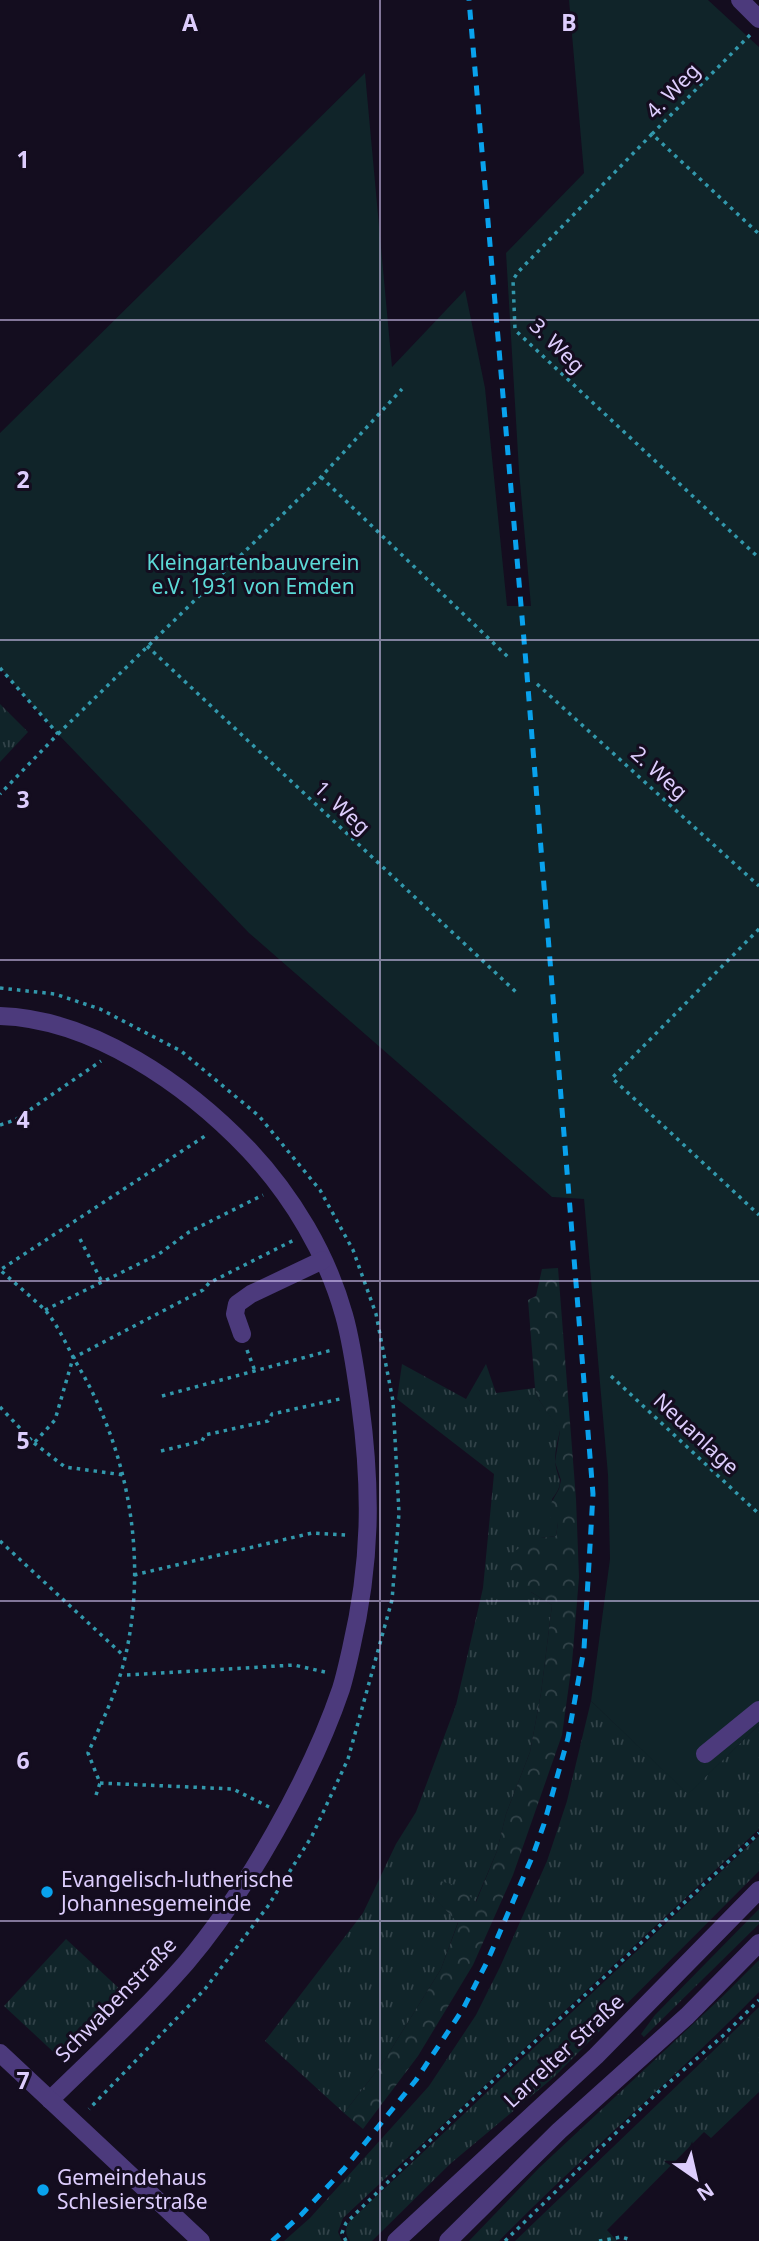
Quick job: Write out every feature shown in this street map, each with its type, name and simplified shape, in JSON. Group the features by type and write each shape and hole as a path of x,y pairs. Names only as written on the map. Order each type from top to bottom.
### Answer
{"street":[{"path":"740,0 759,19"},
{"name":"Schwabenstraße","path":"0,1016 25,1018 57,1026 113,1048 187,1093 223,1124 262,1164 309,1233 341,1305 351,1345 368,1473 368,1536 363,1597 344,1676 303,1782 260,1858 221,1919 186,1962 50,2100"},
{"path":"242,1334 235,1314 237,1304 251,1294 323,1260"},
{"path":"705,1754 759,1710"},
{"name":"Larrelter Straße","path":"396,2241 596,2056 759,1890"},
{"path":"448,2241 559,2132 687,2016 759,1943"},
{"path":"1,2057 201,2241"}],"path":[{"name":"4. Weg","path":"749,35 652,134 759,234"},
{"name":"3. Weg","path":"652,134 518,272 513,280 516,330 759,558"},
{"path":"0,794 321,477 402,389"},
{"path":"321,477 509,658"},
{"name":"1. Weg","path":"147,646 516,992"},
{"path":"0,668 58,734"},
{"name":"2. Weg","path":"537,684 759,886"},
{"path":"759,929 612,1078 759,1215"},
{"path":"0,988 55,994 100,1010 181,1051 259,1116 320,1190 353,1250 376,1314 394,1413 399,1513 392,1600 348,1759 312,1836 268,1906 205,1989 75,2123"},
{"path":"0,1125 15,1120 99,1063 113,1048"},
{"path":"96,1795 100,1783 88,1753 110,1704 125,1657 134,1575 131,1520 124,1475 96,1396 45,1310 0,1270 223,1124"},
{"path":"45,1310 159,1254 189,1232 280,1187"},
{"path":"34,1443 55,1420 73,1358 204,1290 209,1283 309,1233"},
{"path":"79,1239 102,1282"},
{"path":"162,1396 351,1345"},
{"name":"Neuanlage","path":"611,1376 759,1514"},
{"path":"161,1451 202,1441 205,1435 268,1421 272,1414 359,1395"},
{"path":"0,1407 34,1443 65,1467 124,1475"},
{"path":"134,1575 312,1533 368,1536"},
{"path":"0,1541 125,1657"},
{"path":"127,1675 294,1665 344,1676"},
{"path":"100,1783 233,1789 285,1814"},
{"path":"346,2241 342,2233 343,2227 372,2197 759,1833"},
{"path":"505,2241 657,2093 725,2034 759,2000"},
{"path":"599,2241 621,2237 632,2240"}],"green space":[{"name":"Kleingartenbauverein e.V. 1931 von Emden","path":"569,0 708,0 759,47 759,1725 688,1794 591,1701 610,1559 608,1475 584,1199 552,1197 249,933 58,734 0,668 0,433 365,73 392,367 465,290 485,388 507,606 531,606 519,471 506,253 584,173"},
{"path":"0,704 28,732 0,762"},
{"path":"558,1268 576,1499 579,1577 572,1663 562,1735 513,1875 473,1965 418,2056 363,2129 344,2113 382,2064 441,1969 458,1923 428,1891 436,1880 459,1886 476,1902 497,1851 506,1814 530,1752 541,1693 552,1605 531,1592 510,1572 514,1551 541,1538 556,1536 558,1523 545,1514 561,1480 555,1462 560,1431 537,1397 528,1300 536,1296 542,1269"},
{"path":"402,1364 466,1399 486,1364 496,1393 535,1388 537,1397 560,1430 555,1460 560,1483 552,1499 558,1523 556,1536 541,1538 531,1592 552,1605 541,1693 530,1752 506,1814 497,1851 475,1903 428,1891 458,1922 441,1969 382,2064 344,2113 265,2041 363,1913 396,1844 416,1812 456,1705 483,1588 494,1474 397,1399"},
{"path":"591,1701 688,1793 759,1725 759,1829 343,2218 338,2232 342,2241 284,2241 310,2218 429,2086 476,2015 547,1861 567,1801"},
{"path":"759,1836 759,1871 554,2077 450,2164 372,2241 350,2241 346,2232 349,2222"},
{"path":"759,1909 759,1924 644,2037 641,2034 655,2015"},
{"path":"66,1939 123,1992 61,2059 4,2006"},
{"path":"759,1960 759,1992 727,2024 499,2241 469,2241 539,2168"},
{"path":"759,2007 759,2092 711,2138 704,2132 607,2230 617,2241 515,2241"}],"railway":[{"path":"272,2241 301,2215 344,2169 416,2080 463,2009 487,1962 544,1824 568,1738 584,1649 593,1494 469,0"}],"place":[{"name":"Evangelisch-lutherische Johannesgemeinde","path":"47,1892"},
{"name":"Gemeindehaus Schlesierstraße","path":"43,2190"}]}
